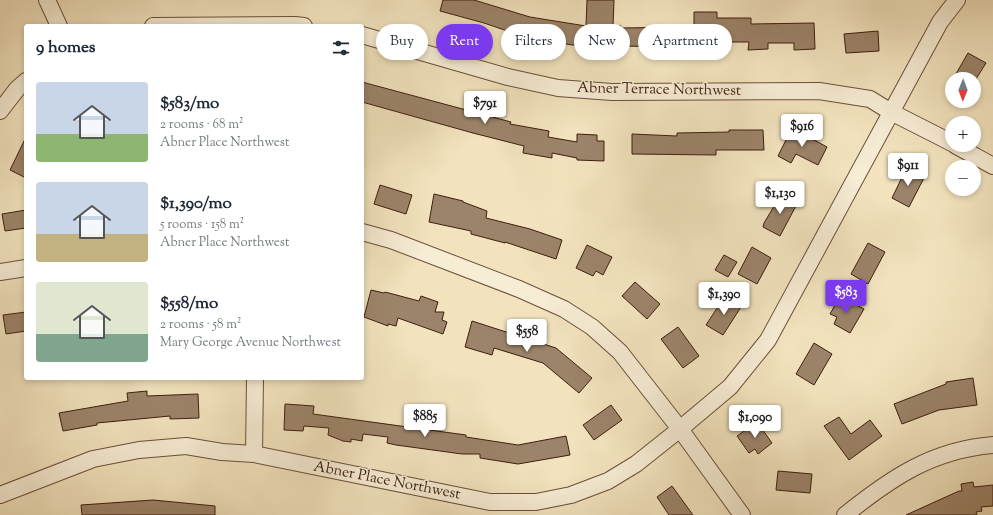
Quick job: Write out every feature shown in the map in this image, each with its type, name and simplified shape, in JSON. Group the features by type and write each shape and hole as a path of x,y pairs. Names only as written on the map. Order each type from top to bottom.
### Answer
{"street":[{"path":"47,0 58,24"},
{"name":"Abner Place Northwest","path":"0,495 93,460 139,450 186,446 222,452 254,454 490,502 536,502 571,495 608,481 636,464 680,430 730,387 768,340 940,22 957,0"},
{"name":"Abner Terrace Northwest","path":"364,36 508,77 558,88 612,92 819,91 870,99 891,112 945,139"},
{"path":"0,111 17,89 24,83"},
{"path":"968,152 993,166"},
{"path":"364,233 398,243 519,289 564,309 592,327 620,352 680,430 742,515"},
{"path":"0,272 24,268"},
{"path":"254,380 254,454"},
{"path":"845,515 881,486 922,463 948,453 979,446 993,445"}],"building":[{"path":"443,0 474,0 530,17 574,24 574,45 566,44 566,24 501,24 501,29 493,26 493,24 487,24 440,11"},
{"path":"587,0 614,0 613,24 586,24"},
{"path":"694,12 717,12 717,18 751,18 751,24 814,23 815,49 794,50 794,43 768,43 768,49 748,50 749,42 732,42 732,24 694,24"},
{"path":"630,28 638,28 638,46 630,46"},
{"path":"878,31 879,51 846,53 844,34"},
{"path":"968,53 986,63 980,72 957,72"},
{"path":"364,83 511,122 510,124 549,131 548,137 577,142 577,134 597,135 597,141 604,141 604,161 577,160 577,158 552,153 552,158 523,153 524,146 364,103"},
{"path":"792,128 827,147 818,165 796,154 791,163 778,156"},
{"path":"729,130 763,130 764,150 716,150 716,155 632,154 632,134 677,136 677,133 729,132"},
{"path":"24,141 24,177 10,170"},
{"path":"907,167 925,176 909,207 892,198"},
{"path":"380,185 412,195 406,214 374,204"},
{"path":"782,193 798,202 780,236 763,227"},
{"path":"434,194 463,201 487,211 486,218 530,229 562,240 556,259 505,242 471,234 471,231 429,222"},
{"path":"24,210 24,228 5,231 2,214"},
{"path":"868,243 885,252 868,284 851,274"},
{"path":"587,245 612,257 603,275 596,271 593,276 576,268"},
{"path":"752,247 771,258 757,284 738,274"},
{"path":"724,255 737,262 728,277 715,270"},
{"path":"635,282 660,304 647,319 622,296"},
{"path":"371,290 419,301 421,296 438,302 435,312 444,312 442,320 447,322 443,334 398,318 396,326 388,324 388,326 364,317"},
{"path":"725,296 741,307 723,335 706,325"},
{"path":"840,296 864,309 850,333 834,324 837,317 830,314"},
{"path":"24,312 24,331 6,334 3,315"},
{"path":"472,321 556,348 592,378 579,393 543,363 494,348 492,355 465,347"},
{"path":"678,327 699,356 683,368 661,339"},
{"path":"814,343 832,354 814,385 796,374"},
{"path":"973,378 977,405 939,410 902,424 894,404 946,384 946,382"},
{"path":"147,391 147,396 198,394 199,418 170,419 170,416 97,423 97,425 63,431 59,413 128,401 127,393"},
{"path":"285,404 314,406 313,414 466,435 466,437 518,445 566,436 570,455 518,464 480,458 480,454 462,454 396,445 387,443 388,437 363,434 362,441 351,439 351,442 343,441 328,435 329,428 304,426 303,431 284,430"},
{"path":"611,405 622,420 594,440 583,425"},
{"path":"839,417 851,434 870,420 882,436 849,460 824,426"},
{"path":"757,422 772,443 758,454 755,449 749,453 737,436"},
{"path":"778,471 812,474 810,493 776,490"},
{"path":"973,482 974,487 993,485 993,506 981,507 982,511 976,512 977,515 906,515 962,491 961,484"},
{"path":"672,486 693,515 669,515 657,497"},
{"path":"153,500 215,506 215,515 82,515 81,505"}]}
